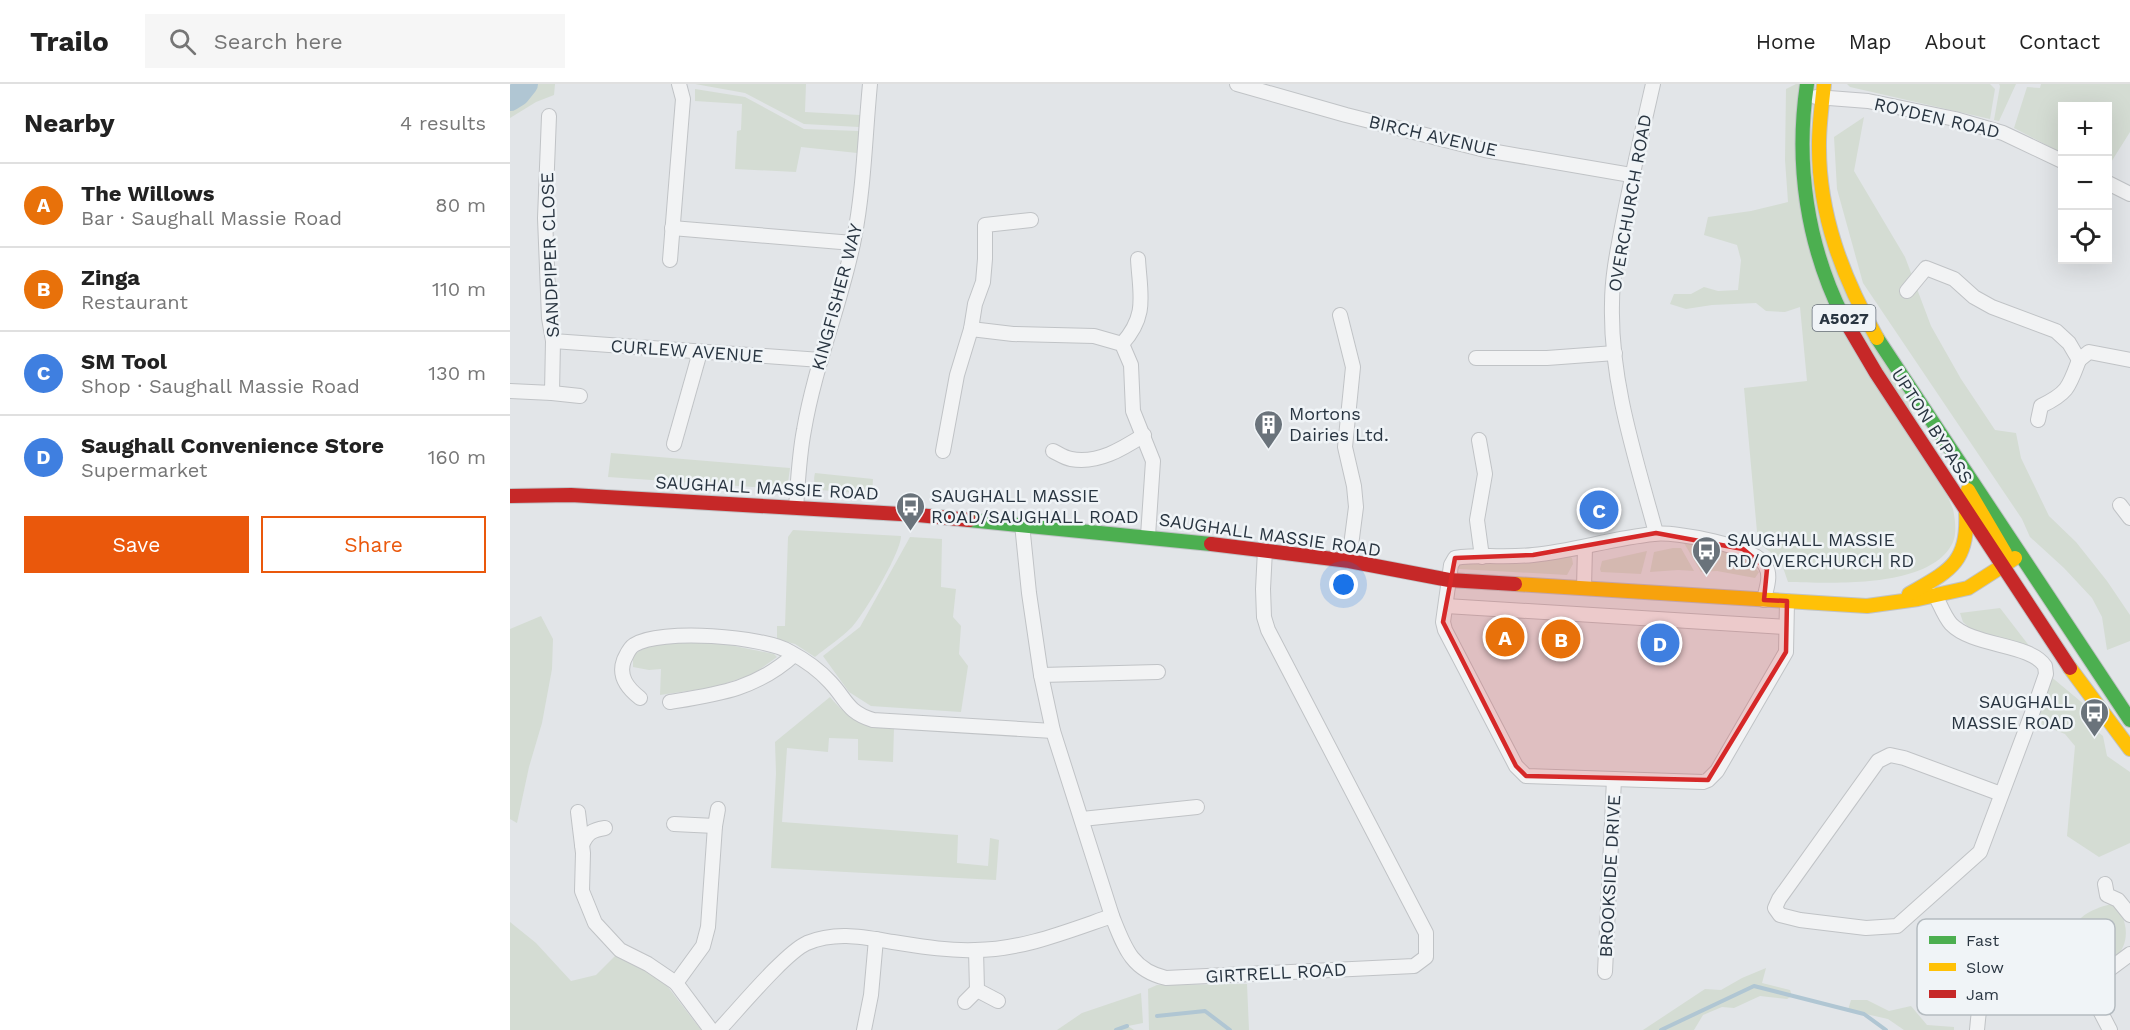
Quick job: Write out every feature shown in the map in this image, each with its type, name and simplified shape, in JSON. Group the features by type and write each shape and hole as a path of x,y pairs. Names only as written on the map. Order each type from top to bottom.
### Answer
{"main road":[{"name":"UPTON BYPASS","path":"1806,90 1802,136 1803,170 1810,222 1829,286 1842,313 1871,365 1966,512 2007,556 2130,720"},
{"name":"UPTON BYPASS","path":"1823,91 1819,133 1819,172 1833,245 1849,286 1873,334 1965,471 2007,556 2094,703 2130,749"},
{"name":"SAUGHALL MASSIE ROAD","path":"510,496 571,495 918,515 1148,536 1265,550 1349,561 1449,580 1867,606 1937,595 2007,556"},
{"path":"1893,603 1939,577 1958,562 1967,542 1966,512"}],"street":[{"path":"670,260 683,99 679,84"},
{"name":"KINGFISHER WAY","path":"796,508 804,431 859,213 870,84"},
{"name":"BIRCH AVENUE","path":"1237,84 1346,116 1485,150 1631,174"},
{"name":"OVERCHURCH ROAD","path":"1653,84 1631,174 1613,284 1612,307 1615,353 1623,410 1656,533"},
{"name":"ROYDEN ROAD","path":"1806,90 1823,91 1955,119 2003,133 2058,159"},
{"name":"SANDPIPER CLOSE","path":"549,116 545,218 549,318 553,341 552,393"},
{"path":"2112,185 2130,194"},
{"path":"943,451 957,375 983,282 985,225 1031,220"},
{"path":"672,228 853,243"},
{"path":"1122,344 1134,331 1139,316 1141,301 1138,259"},
{"path":"1907,291 1926,268 1954,279 1974,297 1992,307 2056,331 2069,344 2079,360"},
{"path":"1340,315 1353,367 1345,438 1356,507 1349,561"},
{"path":"971,329 1013,334 1094,336 1122,344"},
{"name":"CURLEW AVENUE","path":"553,341 821,360"},
{"path":"1122,344 1131,365 1133,411 1153,461 1148,536"},
{"path":"674,444 700,352"},
{"path":"2038,420 2042,406 2057,398 2068,388 2079,360 2089,352 2126,357 2130,360"},
{"path":"1476,358 1547,358 1615,353"},
{"path":"510,391 579,396"},
{"path":"1053,451 1071,459 1094,458 1118,453 1144,435"},
{"path":"1479,440 1485,474 1478,520 1482,557"},
{"path":"2120,505 2130,518"},
{"name":"GIRTRELL ROAD","path":"1022,524 1026,571 1041,675 1053,730 1112,916 1123,945 1132,958 1153,975 1166,978 1414,966 1426,957 1426,933 1319,731 1265,623 1263,589 1265,550"},
{"path":"1764,600 1769,576 1764,562 1757,556 1728,545 1656,533 1533,555 1455,558 1451,565 1443,622 1445,630 1520,771 1526,776 1703,782 1712,777 1786,652 1786,601"},
{"path":"1584,588 1586,547"},
{"path":"1937,595 1951,624 1961,632 2038,658 2045,666 2046,674 1980,852 1898,926 1866,928 1800,920 1780,915 1775,908 1779,899 1878,761 1890,755 1905,758 2001,794"},
{"path":"1446,606 1786,627"},
{"path":"640,698 629,689 622,677 622,665 628,650 635,644 658,637 695,635 734,637 787,650 794,654 830,681 851,710 873,720 1053,730"},
{"path":"670,702 730,691 754,683 779,668 794,654"},
{"path":"1041,675 1158,672"},
{"name":"BROOKSIDE DRIVE","path":"1605,972 1614,779"},
{"path":"1082,819 1197,807"},
{"path":"676,982 703,946 708,927 718,809"},
{"path":"578,812 582,844 582,891 595,924 620,950 676,982 711,1030"},
{"path":"674,824 715,826"},
{"path":"582,844 585,836 593,830 605,828"},
{"path":"2105,884 2107,896 2118,900 2130,915"},
{"path":"719,1030 785,960 804,944 826,936 852,935 928,947 976,950 1023,944 1112,916"},
{"path":"864,1030 871,995 876,939"},
{"path":"965,1002 977,990 976,950"},
{"path":"2115,965 2130,954"},
{"path":"977,990 998,1001"},
{"path":"1977,1030 1979,1015"},
{"path":"2102,1015 2110,1030"}],"highlighted area":[{"path":"1656,533 1743,549 1767,569 1764,600 1787,601 1786,652 1708,780 1526,776 1516,766 1443,622 1455,558 1533,555"}],"shaded area":[{"path":"534,84 555,84 554,95 536,102 510,118 510,106"},
{"path":"695,84 806,84 805,112 860,115 859,127 804,124 745,93"},
{"path":"1799,84 1795,137 1953,509 1954,538 1942,557 1924,568 1903,576 1854,582 1788,582 1780,559 1758,543 1744,388 1807,381 1800,307 1785,312 1766,311 1756,303 1686,309 1670,304 1674,294 1691,294 1704,287 1718,291 1738,290 1741,260 1737,245 1704,235 1708,217 1751,211 1788,202 1785,160 1786,89"},
{"path":"1847,84 1990,84 1995,89 1990,119 1850,87"},
{"path":"1999,84 2016,84 1999,121 1994,120"},
{"path":"2041,84 2130,84 2130,132 2112,161 2112,102 2058,102 2058,151 2014,128 2027,87 2040,88"},
{"path":"695,89 745,97 804,129 859,131 857,153 801,147 796,172 735,169 737,131 741,130 742,104 695,101"},
{"path":"1864,117 1854,171 1905,257 1931,326 1961,379 1995,430 2016,433 2021,458 2049,516 2076,542 2130,615 2130,641 2107,650 2102,617 2092,598 2030,537 2022,519 1863,283 1837,189 1834,137"},
{"path":"611,453 790,468 788,483 783,489 608,477"},
{"path":"815,473 873,479 872,494 820,490 814,483"},
{"path":"793,530 901,536 889,569 858,620 848,631 815,657 795,644 777,639 777,626 785,626 788,537"},
{"path":"910,537 942,539 941,587 956,589 953,617 961,626 959,654 968,666 961,712 871,706 849,692 823,656 860,627"},
{"path":"1684,543 1705,544 1725,549 1743,558 1759,572 1755,578 1717,571 1701,572"},
{"path":"1681,548 1694,571 1650,572 1654,552"},
{"path":"1647,551 1641,574 1601,572 1602,561"},
{"path":"1567,555 1572,558 1573,564 1567,575 1459,569 1459,564 1462,562 1519,564"},
{"path":"2000,608 2030,647 1971,629 1963,622 1960,613"},
{"path":"541,616 553,639 552,669 542,723 529,767 517,823 510,819 510,629"},
{"path":"680,641 720,643 774,654 777,657 753,674 715,687 660,695 661,669 649,670 633,667 633,655 650,645"},
{"path":"2049,675 2086,706 2090,726 2103,736 2107,756 2130,772 2130,843 2099,857 2067,836 2075,746 2065,734 2038,723"},
{"path":"830,697 851,717 865,723 894,728 893,762 858,760 858,739 829,738 828,752 787,748 782,822 958,835 957,863 988,866 990,838 999,840 996,880 771,868 776,773 775,742"},
{"path":"2117,904 2121,913 2126,937 2115,959 2115,919 2080,919 2096,909"},
{"path":"510,922 536,943 571,981 596,975 616,955 651,974 668,987 701,1030 510,1030"},
{"path":"1766,968 1762,983 1790,990 1792,996 1787,999 1760,996 1734,1008 1722,1007 1703,1015 1694,1030 1643,1030 1705,989 1721,990"},
{"path":"1247,984 1249,1030 1149,1030 1148,989 1157,985"},
{"path":"1141,993 1143,1023 1128,1026 1134,1030 1057,1030 1082,1013"},
{"path":"1851,1000 1867,1000 1889,1011 1911,1006 1927,1025 1954,1027 1954,1030 1904,1030 1888,1019 1848,1010"}],"waterway":[{"path":"510,99 518,94 526,84"},
{"path":"1661,1030 1754,986 1864,1014 1886,1030"},
{"path":"1157,1016 1205,1011 1230,1030"},
{"path":"1116,1030 1127,1026"}],"traffic: fast":[{"path":"1807,84 1802,144 1807,204 1820,261 1843,317"},
{"path":"1877,338 2130,720"},
{"path":"969,520 1211,544"}],"traffic: slow":[{"path":"1824,84 1819,143 1823,195 1828,220 1843,269 1877,338"},
{"path":"1968,490 2005,553"},
{"path":"1909,594 1935,579 1954,564 1964,543 1966,512"},
{"path":"1515,584 1867,606 1918,599 1968,588 2015,558"},
{"path":"2070,668 2130,749"}],"traffic: jam":[{"path":"1843,317 1876,373 2070,668"},
{"path":"510,496 571,495 969,520"},
{"path":"1211,544 1349,561 1449,580 1515,584"}],"place":[{"name":"Mortons Dairies Ltd.","path":"1268,450"},
{"name":"SM Tool","path":"1599,510"},
{"name":"SAUGHALL MASSIE ROAD/SAUGHALL ROAD","path":"910,532"},
{"name":"SAUGHALL MASSIE RD/OVERCHURCH RD","path":"1706,576"},
{"name":"The Willows","path":"1505,637"},
{"name":"Zinga","path":"1561,639"},
{"name":"Saughall Convenience Store","path":"1660,643"},
{"name":"SAUGHALL MASSIE ROAD","path":"2095,738"}]}
